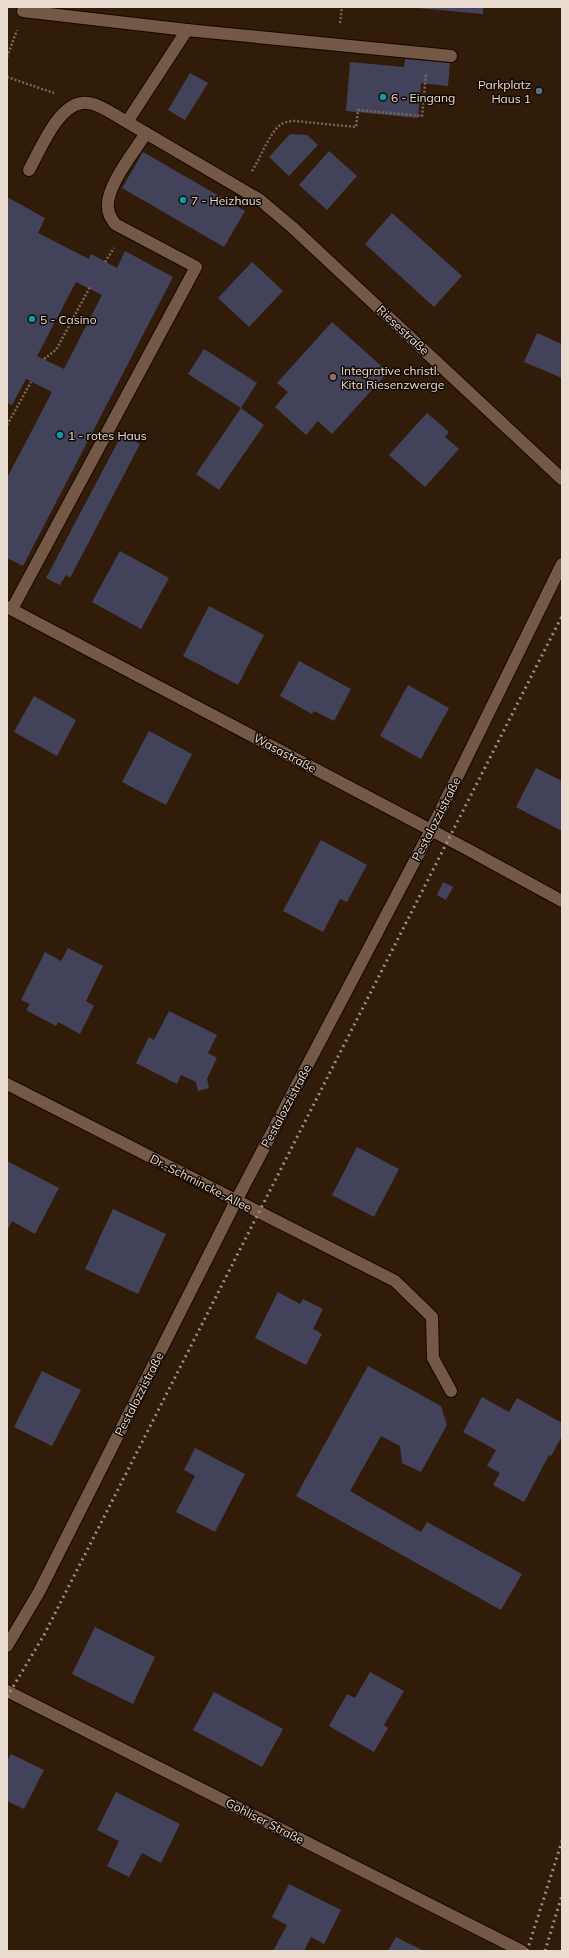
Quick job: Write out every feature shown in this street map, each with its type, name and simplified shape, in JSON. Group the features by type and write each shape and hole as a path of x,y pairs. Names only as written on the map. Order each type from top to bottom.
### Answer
{"street":[{"path":"23,11 187,30 451,56"},
{"path":"127,122 187,30"},
{"path":"29,170 54,124 63,113 82,103"},
{"name":"Riesestraße","path":"82,103 95,105 127,122 260,200 292,227 562,479"},
{"path":"9,608 196,267 115,224 110,216 108,201 110,192 146,133"},
{"name":"Pestalozzistraße","path":"7,1646 39,1592 236,1201 431,830 562,564"},
{"name":"Wasastraße","path":"9,608 431,830 562,901"},
{"name":"Dr.-Schmincke-Allee","path":"7,1084 395,1281 432,1317 433,1358 451,1391"},
{"name":"Gohliser Straße","path":"7,1691 522,1951"}],"path":[{"path":"242,190 281,124 295,121 356,127 358,110 422,116 427,67"},
{"path":"7,77 82,103"},
{"path":"105,262 114,248"},
{"path":"44,359 56,350 90,287"},
{"path":"7,425 31,382"}],"building":[{"path":"406,7 483,7 483,14"},
{"name":"6 - Eingang","path":"405,59 450,63 448,86 421,83 418,118 346,111 350,62 404,67"},
{"path":"190,73 208,83 185,120 168,110"},
{"path":"290,134 307,135 318,145 289,176 269,157"},
{"path":"329,151 357,176 327,210 299,185"},
{"name":"7 - Heizhaus","path":"143,152 245,211 224,247 122,188"},
{"name":"1 - rotes Haus","path":"7,197 45,218 38,233 89,259 91,254 117,268 125,251 173,277 23,566 7,558 7,478 52,392 26,379 12,405 7,403","holes":["76,282 102,295 64,369 37,356"]},
{"path":"392,213 462,276 434,307 365,244"},
{"path":"252,262 283,291 249,327 218,298"},
{"name":"Integrative christl. Kita Riesenzwerge","path":"332,322 388,372 332,434 318,421 306,435 275,407 288,392 277,383"},
{"path":"537,333 562,344 562,378 524,362"},
{"path":"204,349 257,383 241,408 188,374"},
{"path":"241,408 264,425 219,490 196,474"},
{"path":"427,413 449,432 445,437 459,449 425,487 389,455"},
{"path":"122,434 140,444 70,578 66,575 60,585 46,578"},
{"path":"120,551 169,578 141,629 92,602"},
{"path":"209,606 264,635 238,685 183,656"},
{"path":"299,661 351,689 334,721 314,711 312,714 280,696"},
{"path":"408,685 449,708 421,759 380,736"},
{"path":"34,696 76,720 57,756 14,732"},
{"path":"149,731 192,754 166,805 122,782"},
{"path":"536,768 562,781 562,831 516,807"},
{"path":"321,840 367,865 347,902 340,899 323,932 283,911"},
{"path":"443,882 453,887 446,900 437,895"},
{"path":"68,948 103,966 86,1001 94,1006 80,1034 58,1022 56,1026 26,1010 30,1004 21,1000 45,952 61,961"},
{"path":"169,1011 217,1035 208,1053 217,1058 207,1079 209,1088 198,1091 196,1082 181,1075 177,1084 136,1063 149,1037 154,1040"},
{"path":"357,1147 399,1169 374,1217 332,1195"},
{"path":"7,1161 59,1188 35,1234 12,1221 7,1231"},
{"path":"113,1209 166,1234 138,1294 85,1269"},
{"path":"278,1292 300,1304 303,1299 323,1309 313,1329 322,1334 306,1365 255,1338"},
{"path":"368,1366 441,1406 447,1425 421,1472 402,1463 400,1446 381,1436 350,1491 421,1532 427,1522 522,1574 501,1610 296,1496"},
{"path":"42,1371 81,1390 52,1446 14,1427"},
{"path":"482,1397 509,1412 517,1398 562,1423 562,1436 551,1456 549,1455 524,1502 493,1485 500,1473 487,1466 496,1450 463,1432"},
{"path":"195,1448 245,1474 215,1532 176,1512 195,1476 184,1470"},
{"path":"95,1627 155,1657 133,1704 72,1674"},
{"path":"370,1672 404,1691 384,1725 388,1728 374,1752 329,1726 347,1694 355,1698"},
{"path":"214,1692 283,1729 262,1767 193,1730"},
{"path":"11,1754 44,1770 24,1809 7,1801 7,1761"},
{"path":"116,1792 180,1824 161,1863 142,1853 129,1877 107,1866 119,1841 97,1830"},
{"path":"289,1884 341,1910 324,1944 311,1937 304,1951 273,1951 287,1925 272,1917"},
{"path":"396,1937 424,1951 388,1951"}],"railway":[{"path":"7,1697 44,1635 562,616"},
{"path":"527,1951 562,1841"},
{"path":"545,1951 562,1895"}],"place":[{"name":"Parkplatz Haus 1","path":"539,91"},
{"name":"6 - Eingang","path":"383,97"},
{"name":"7 - Heizhaus","path":"183,200"},
{"name":"5 - Casino","path":"32,319"},
{"name":"Integrative christl. Kita Riesenzwerge","path":"333,377"},
{"name":"1 - rotes Haus","path":"60,435"}]}
